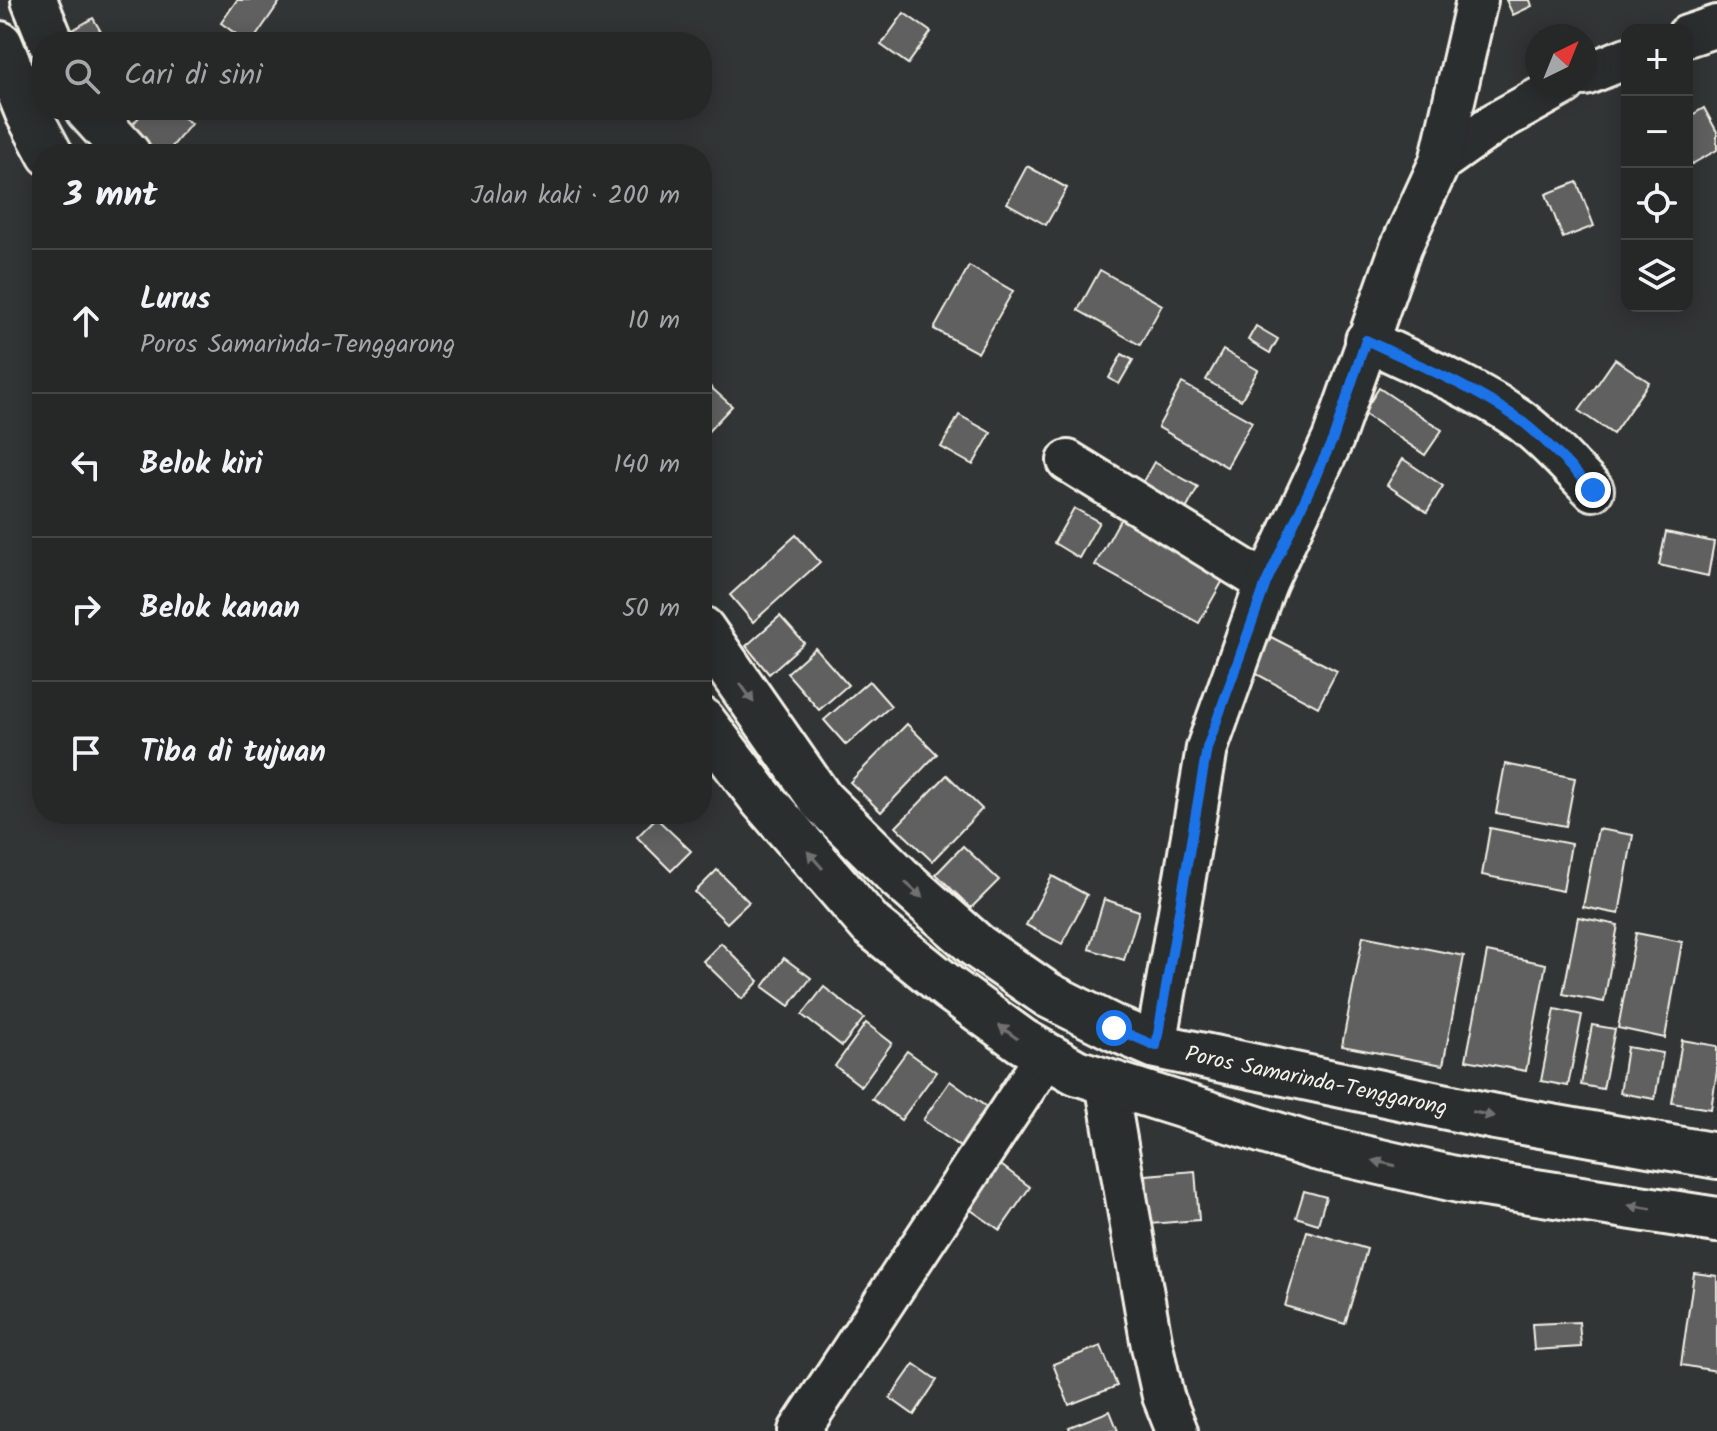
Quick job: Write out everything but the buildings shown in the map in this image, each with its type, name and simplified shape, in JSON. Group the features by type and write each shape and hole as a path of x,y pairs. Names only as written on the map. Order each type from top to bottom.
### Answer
{"main road":[{"path":"34,0 47,32"},
{"path":"0,44 28,113 45,144"},
{"path":"97,120 119,144"},
{"name":"Poros Samarinda-Tenggarong","path":"712,643 821,800 900,878 977,946 1048,995 1156,1046 1495,1117 1717,1156"},
{"path":"712,733 762,799 871,925 949,988 1046,1056 1076,1072 1315,1147 1445,1176 1717,1220"}],"street":[{"path":"1156,1046 1207,748 1266,583 1333,439 1401,247 1440,162 1477,0"},
{"path":"1693,34 1717,26"},
{"path":"1597,70 1621,60"},
{"path":"1440,162 1495,123 1543,96"},
{"path":"1366,340 1487,399 1517,418 1593,490"},
{"path":"1068,461 1266,583"},
{"path":"799,1431 1046,1056"},
{"path":"1106,1082 1152,1346 1163,1396 1177,1431"}],"route":[{"path":"1114,1028 1156,1046 1207,748 1266,583 1333,439 1366,340 1487,399 1517,418 1593,490"}]}
